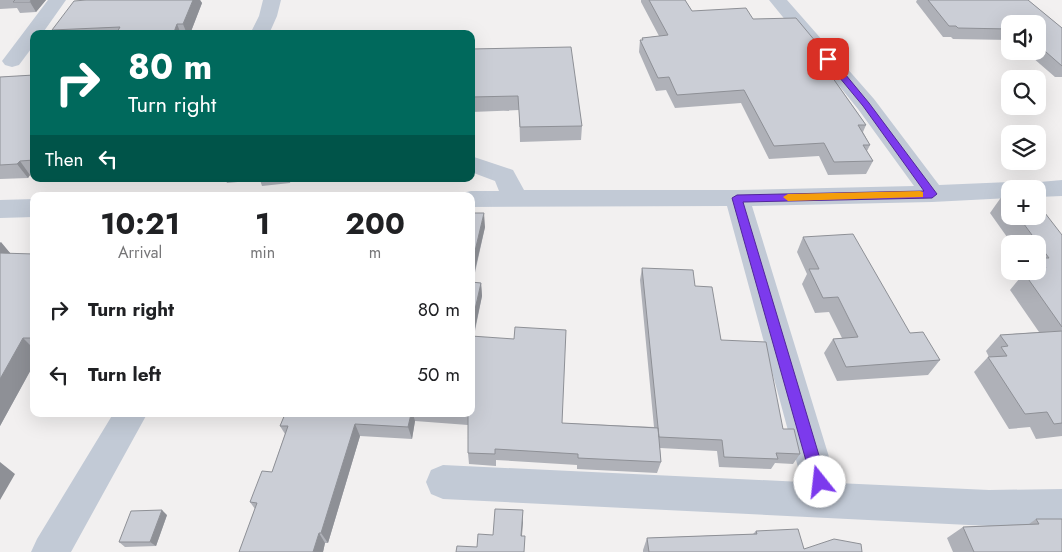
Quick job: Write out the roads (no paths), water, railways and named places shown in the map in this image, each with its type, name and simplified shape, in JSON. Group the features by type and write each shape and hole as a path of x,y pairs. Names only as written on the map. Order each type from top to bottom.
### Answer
{"street":[{"path":"32,30 57,0"},
{"path":"261,30 268,16 272,0"},
{"path":"778,0 866,104 932,194"},
{"path":"6,61 30,32"},
{"path":"6,61 30,60"},
{"path":"475,165 505,176 515,198"},
{"path":"1046,189 1062,188"},
{"path":"475,199 737,198 932,194 1001,190"},
{"path":"737,198 825,501"},
{"path":"0,209 30,208"},
{"path":"50,552 129,417"},
{"path":"443,482 989,508 1062,507"}]}
